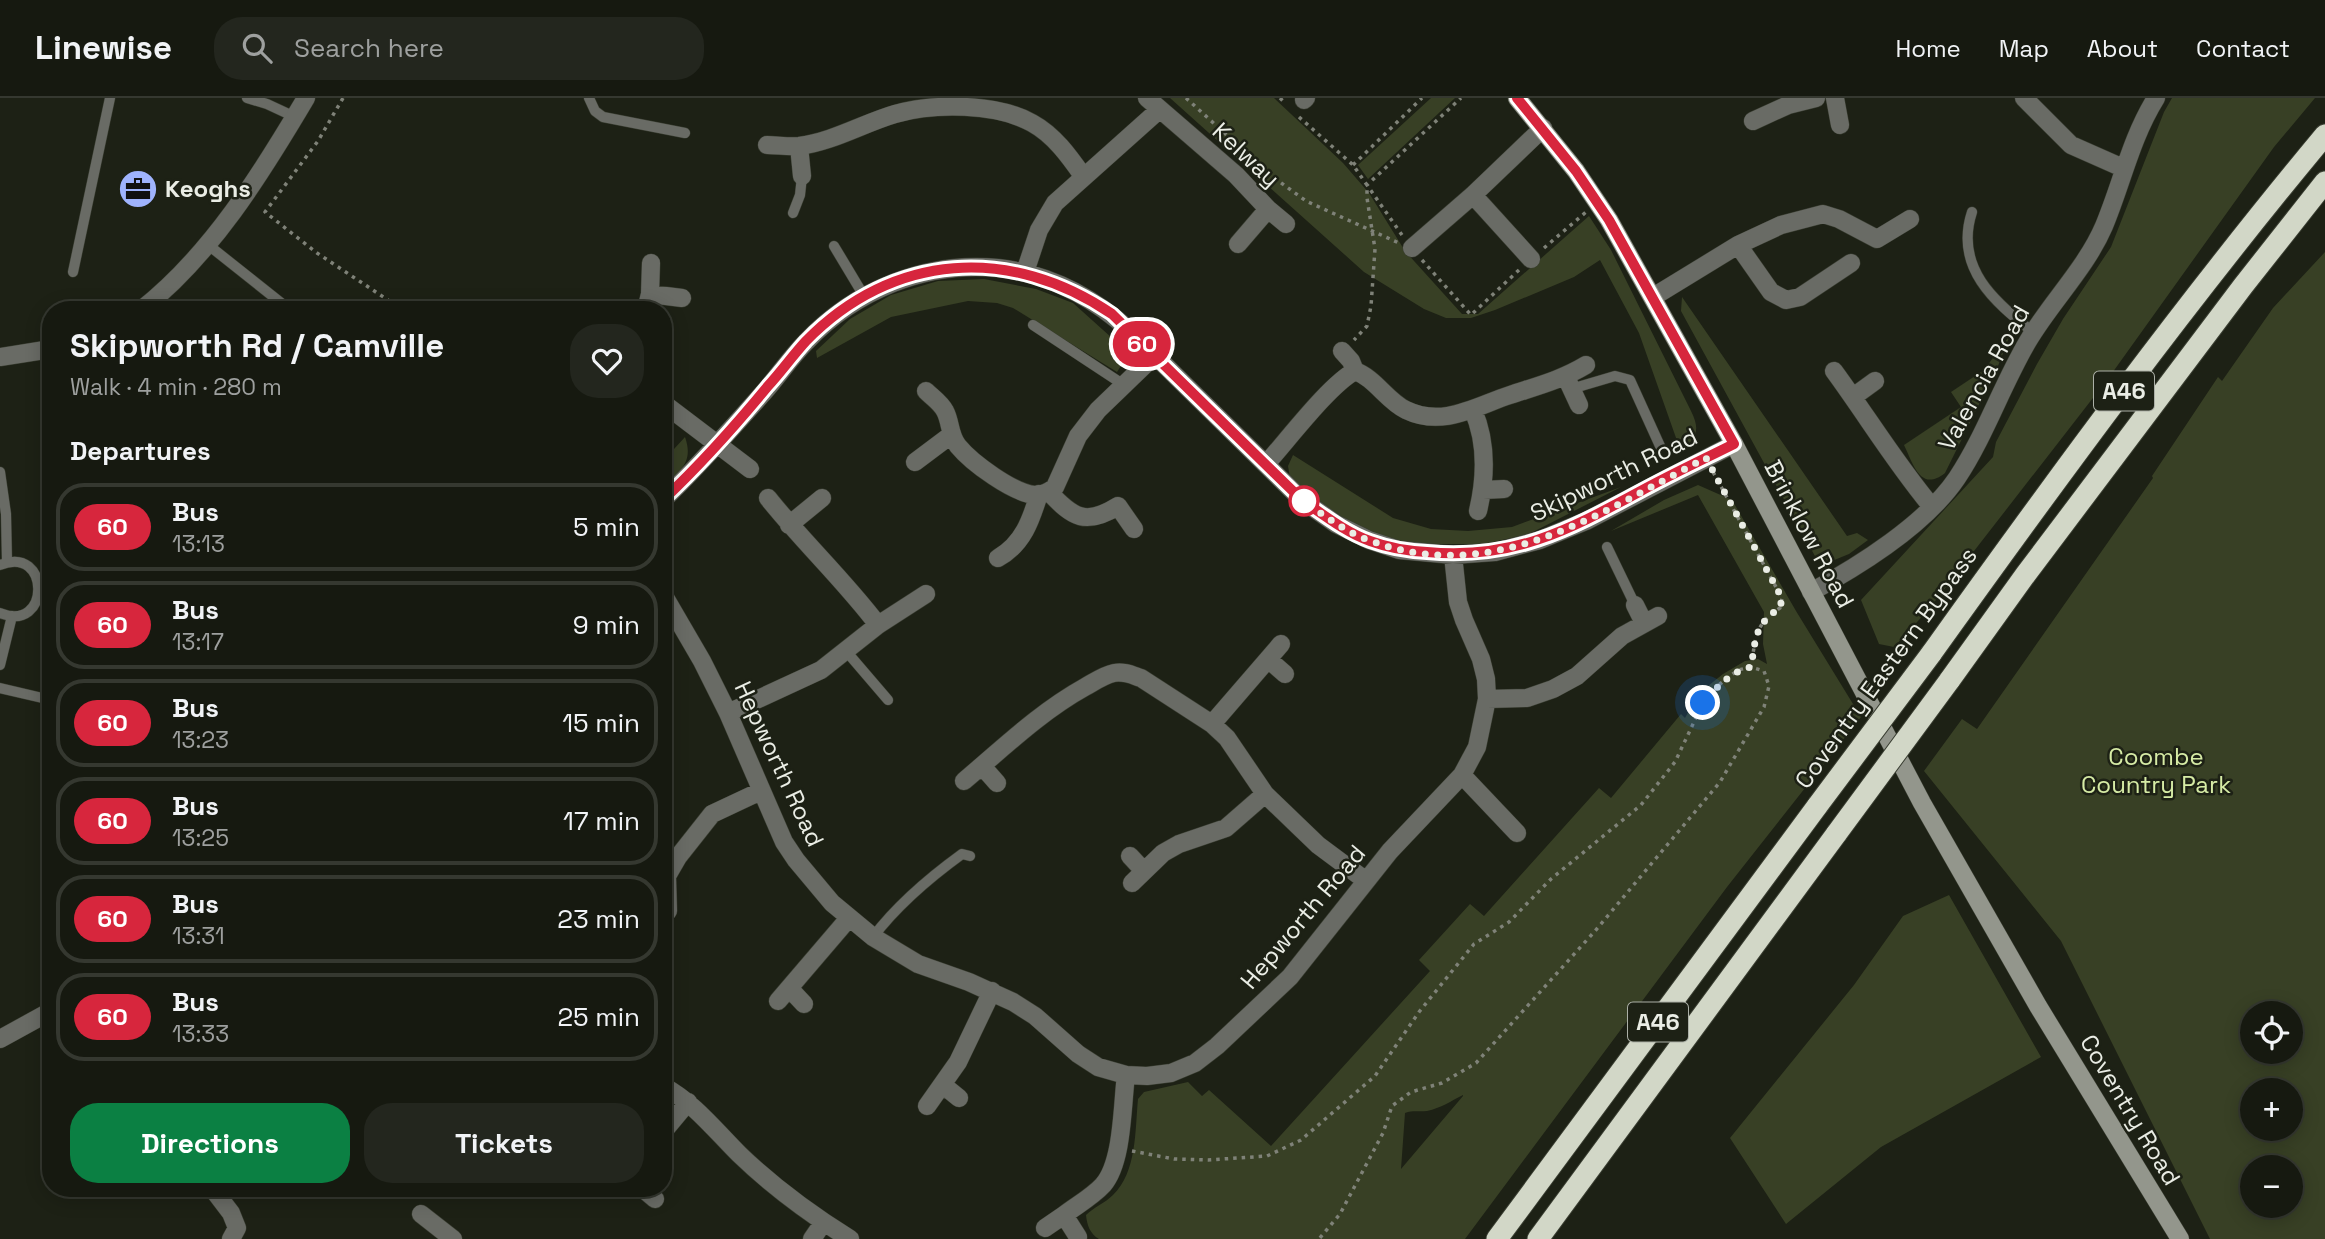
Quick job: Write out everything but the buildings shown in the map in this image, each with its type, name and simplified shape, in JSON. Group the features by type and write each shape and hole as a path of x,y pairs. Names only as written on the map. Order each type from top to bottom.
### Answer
{"highway":[{"name":"Coventry Eastern Bypass","path":"1497,1239 2145,363 2253,222 2325,135"},
{"name":"A46","path":"1538,1239 2026,574 2243,286 2325,182"}],"main road":[{"name":"Brinklow Road","path":"1517,98 1543,128 1597,201 1653,297 1734,444 1922,803 2038,1006"},
{"name":"Coventry Road","path":"2038,1006 2180,1239"}],"street":[{"path":"151,301 184,272 243,197 306,98"},
{"path":"1753,121 1788,105 1816,98"},
{"path":"1835,98 1840,125"},
{"path":"2024,98 2071,145 2123,168"},
{"name":"Valencia Road","path":"1811,592 1874,555 1932,507 1956,480 2033,332 2092,247 2103,226 2123,168 2156,98"},
{"path":"766,145 799,146 859,129 891,115 944,102 1014,115 1033,123 1055,140 1083,176"},
{"name":"Kelway","path":"1025,272 1045,215 1083,176 1109,157 1153,104 1236,175 1286,224"},
{"path":"1412,248 1473,195 1543,128"},
{"path":"799,146 802,176"},
{"path":"1473,195 1531,259"},
{"name":"Kelway","path":"1238,244 1268,209"},
{"path":"1653,297 1738,245 1781,225 1823,214 1839,219 1877,239 1910,219"},
{"path":"1738,245 1771,292 1786,300 1800,298 1851,263"},
{"path":"648,301 651,263"},
{"name":"Skipworth Road","path":"672,491 695,469 806,341 831,319 864,296 919,273 946,268 985,267 1025,272 1066,286 1090,299 1112,314 1302,500 1336,524 1368,540 1399,550 1453,555 1495,552 1540,540 1586,521 1734,444"},
{"path":"656,301 682,298"},
{"path":"0,357 42,350"},
{"path":"1342,351 1355,371 1363,374 1391,401 1420,415 1449,416 1499,399 1572,390 1586,365"},
{"path":"926,391 944,410 951,435 970,458 998,478 1026,492 1044,493 1055,487 1078,436 1098,410 1154,356"},
{"path":"1266,464 1320,403 1355,371"},
{"path":"1834,371 1895,460 1932,507"},
{"path":"1853,397 1875,381"},
{"path":"672,410 750,469"},
{"path":"1473,410 1481,428 1484,447 1483,490 1478,511"},
{"path":"915,462 951,435"},
{"path":"1483,490 1504,489"},
{"path":"1044,493 1081,517 1095,517 1118,506 1134,529"},
{"path":"998,558 1013,548 1024,533 1044,493"},
{"path":"768,498 789,525 853,592 878,625"},
{"path":"789,525 822,498"},
{"name":"Hepworth Road","path":"672,609 729,713 784,842 832,903 873,937 919,964 992,991 1035,1016 1078,1054 1098,1067 1126,1075 1147,1076 1171,1073 1195,1063 1217,1046 1290,977 1365,880 1462,775 1477,747 1487,699 1482,659 1458,602 1453,555"},
{"path":"729,713 821,670 878,625 926,594"},
{"path":"1487,699 1527,698 1553,689 1577,676 1622,636 1651,620 1635,605"},
{"path":"1212,724 1281,644"},
{"path":"1268,659 1285,674"},
{"path":"964,781 1054,706 1100,678 1114,673 1128,673 1141,678 1212,724 1227,738 1265,794 1318,845 1365,880"},
{"path":"982,766 997,783"},
{"path":"1462,775 1517,832"},
{"path":"672,866 712,814 761,792"},
{"path":"1130,856 1138,877 1179,844 1226,828 1265,794"},
{"path":"804,1004 783,995 849,918"},
{"path":"927,1107 958,1062 992,991"},
{"path":"0,1039 42,1016"},
{"path":"1045,1228 1104,1184 1113,1168 1119,1147 1126,1075"},
{"path":"943,1085 959,1098"},
{"path":"672,1092 688,1102 759,1172 802,1208 850,1239"},
{"path":"672,1121 688,1102"},
{"path":"219,1197 231,1213 237,1228 231,1239"},
{"path":"421,1214 453,1239"},
{"path":"1064,1215 1078,1237"},
{"path":"812,1239 823,1223"}],"lane":[{"path":"73,272 110,98"},
{"path":"247,98 295,117"},
{"path":"589,98 595,111 603,117 685,133"},
{"path":"793,213 800,195 802,176"},
{"path":"1972,212 1967,230 1968,250 1978,277 1994,300 2033,332"},
{"path":"207,244 279,301"},
{"path":"834,246 864,296"},
{"path":"1033,325 1124,384"},
{"path":"1572,390 1615,376 1630,380 1660,446"},
{"path":"0,472 6,514 4,564 17,562 31,569 40,585 38,598 33,607 25,613 12,616 0,613"},
{"path":"1607,547 1635,605"},
{"path":"0,665 12,616"},
{"path":"846,652 888,700"},
{"path":"0,688 42,698"},
{"path":"873,937 902,904 938,872 962,854 970,856"}],"path":[{"path":"343,98 318,141 265,212 317,253 389,301"},
{"path":"1186,98 1273,177 1306,201 1412,248"},
{"path":"1280,98 1298,104 1353,164 1412,248 1471,315 1597,201"},
{"path":"1353,164 1422,98"},
{"path":"1367,185 1461,98"},
{"path":"1342,351 1367,326 1375,249 1367,185"},
{"path":"1706,458 1782,598 1780,608 1763,620 1751,667"},
{"path":"1119,1147 1174,1159 1208,1160 1268,1156 1301,1140 1375,1076 1419,1012 1474,944 1509,922 1551,879 1641,805 1675,762 1703,703 1720,684 1738,670 1751,667 1764,671 1769,685 1764,707 1720,782 1595,931 1476,1063 1442,1083 1411,1092 1392,1106 1383,1133 1340,1214 1319,1239"}],"green space":[{"path":"1170,98 1274,98 1343,163 1369,193 1405,251 1462,314 1478,314 1589,216 1611,250 1691,411 1696,424 1693,438 1681,452 1639,333 1600,260 1574,277 1495,310 1471,318 1446,318 1424,309 1364,272"},
{"path":"1431,98 1455,98 1368,179 1358,165"},
{"path":"2172,98 2315,98 2274,147 2110,376 1929,609 1894,647 1879,644 1861,600 1993,457 1996,442 2037,364 2111,247"},
{"name":"Coombe Country Park","path":"2325,252 2325,1239 2210,1239 2061,941 1924,771 1962,719 1977,729 2153,478 2218,377 2222,381 2273,308"},
{"path":"984,279 1036,289 1073,303 1122,347 1126,358 1117,372 1013,308 997,303 968,301 891,317 817,358 816,351 850,319 891,295 938,281"},
{"path":"1682,297 1847,536 1857,533 1868,540 1849,554 1827,563 1816,558 1681,311"},
{"path":"2010,335 1998,366 1945,473 1929,480 1923,478 1914,467 1904,445 1961,407 1951,392 1984,370"},
{"path":"685,437 688,453 686,460 672,479 672,451"},
{"path":"1293,455 1393,518 1431,529 1468,531 1512,527 1621,487 1529,534 1484,544 1407,544 1363,528 1319,505 1290,478 1288,466"},
{"path":"1698,485 1732,500 1861,717 1727,887 1465,1239 1099,1239 1093,1235 1086,1215 1113,1195 1127,1175 1135,1137 1138,1099 1144,1092 1188,1082 1202,1096 1209,1090 1271,1146 1430,971 1419,960 1470,904 1484,916 1599,788 1611,798 1681,714 1685,718 1698,694 1745,661 1758,659 1767,664 1763,644 1764,612 1698,495 1611,531 1664,500","holes":["1463,1096 1401,1169 1405,1113 1432,1110"]},
{"path":"1949,895 2041,1057 1881,1147 1786,1224 1730,1138 1854,985 1903,916"}],"bus line":[{"name":"60","path":"672,491 695,469 806,341 831,319 864,296 919,273 946,268 985,267 1025,272 1066,286 1112,314 1302,500 1336,524 1368,540 1399,550 1453,555 1495,552 1540,540 1586,521 1734,444 1609,220 1576,171 1517,98"}],"place":[{"name":"Keoghs","path":"138,189"}],"route":[{"path":"1304,501 1302,500 1336,524 1368,540 1399,550 1453,555 1495,552 1540,540 1586,521 1706,458 1782,598 1780,608 1763,620 1751,667 1738,670 1720,684 1703,703"}]}
